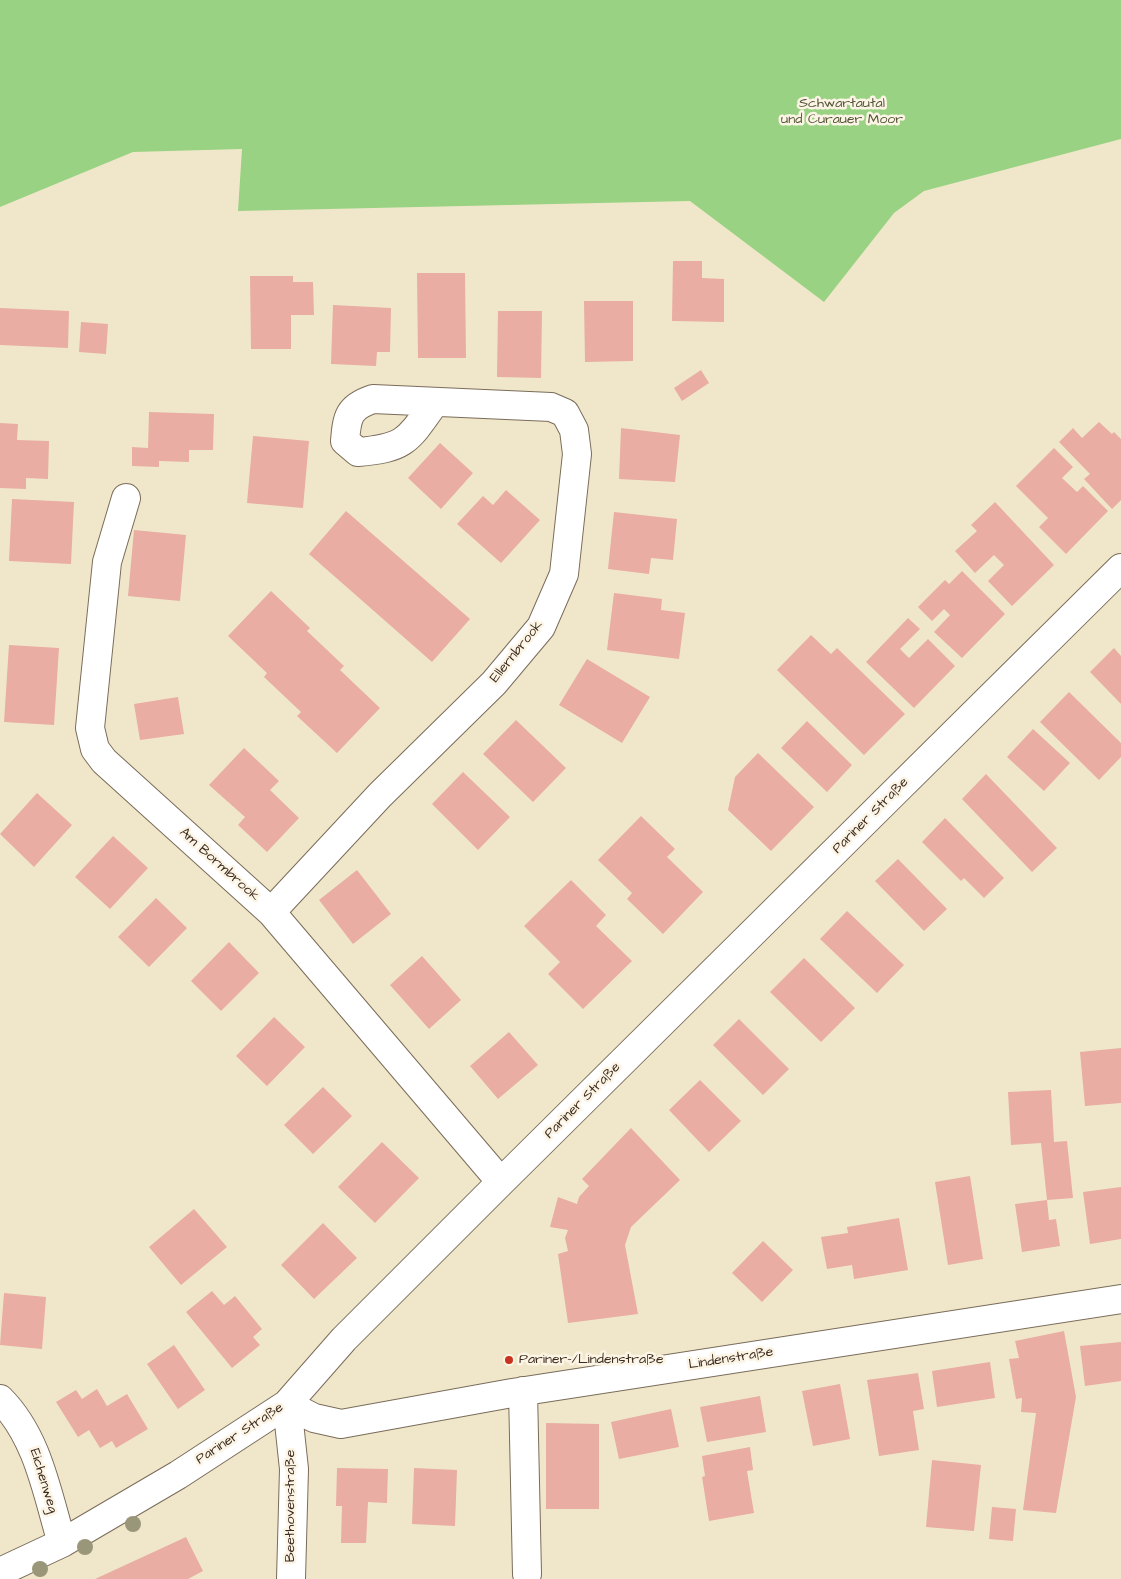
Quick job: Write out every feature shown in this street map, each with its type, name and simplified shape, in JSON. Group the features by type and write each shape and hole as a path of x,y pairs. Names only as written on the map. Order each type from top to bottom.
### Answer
{"street":[{"name":"Ellernbrook","path":"271,912 380,795 494,682 542,627 564,574 577,454 574,430 565,413 551,407 435,402"},
{"name":"Am Bormbrook","path":"126,498 107,562 90,728 96,749 104,761 271,912 350,1001 502,1182"},
{"name":"Pariner Straße","path":"0,1572 62,1543 178,1475 287,1404 344,1339 1121,568"},
{"name":"Lindenstraße","path":"287,1404 314,1418 340,1424 523,1391 1121,1299"},
{"path":"523,1391 527,1574"},
{"name":"Eichenweg","path":"0,1399 12,1411 32,1444 62,1543"},
{"name":"Beethovenstraße","path":"287,1404 294,1470 291,1579"}],"green space":[{"name":"Schwartautal und Curauer Moor","path":"0,0 1121,0 1121,139 924,191 894,213 824,302 690,201 238,211 242,149 133,152 0,207"}],"building":[{"path":"673,261 702,261 702,278 724,279 724,322 672,321"},
{"path":"417,273 465,273 466,358 418,358"},
{"path":"250,276 293,276 293,282 313,282 314,315 291,315 291,349 251,349"},
{"path":"584,301 633,301 633,361 585,362"},
{"path":"333,305 391,308 390,352 377,352 376,366 331,364"},
{"path":"0,308 69,311 68,348 0,345"},
{"path":"498,311 542,311 541,378 497,377"},
{"path":"81,322 108,324 106,354 79,352"},
{"path":"701,370 709,383 682,401 674,388"},
{"path":"149,412 214,414 213,450 189,450 189,462 159,461 159,467 132,466 132,447 148,448"},
{"path":"1099,422 1112,434 1114,432 1121,439 1121,500 1112,509 1084,479 1090,474 1059,442 1073,428 1082,438"},
{"path":"0,423 18,424 17,440 49,441 48,479 26,478 26,489 0,488"},
{"path":"621,428 680,435 675,482 619,479"},
{"path":"253,436 309,441 303,508 247,503"},
{"path":"440,443 473,473 441,509 408,478"},
{"path":"1054,448 1073,467 1062,478 1077,492 1083,486 1108,511 1066,554 1039,527 1048,518 1016,486"},
{"path":"506,490 540,520 501,563 457,524 483,496 493,505"},
{"path":"12,499 74,502 71,564 9,561"},
{"path":"995,502 1054,565 1012,606 988,581 1004,565 994,555 975,573 955,551 977,531 971,525"},
{"path":"346,511 470,619 432,662 309,554"},
{"path":"614,512 677,519 673,560 651,558 649,574 608,569"},
{"path":"134,530 186,535 180,601 128,596"},
{"path":"962,571 1005,614 962,658 934,632 950,615 944,609 932,621 918,607 945,580 949,584"},
{"path":"271,591 310,628 307,631 344,666 340,670 380,708 337,753 297,716 301,712 264,677 267,673 228,636"},
{"path":"614,593 662,599 661,610 685,613 679,659 607,650"},
{"path":"908,618 920,629 900,649 909,658 928,639 955,666 914,708 866,662"},
{"path":"811,635 831,654 837,648 905,714 864,755 777,670"},
{"path":"9,645 59,648 54,725 4,722"},
{"path":"1114,648 1121,656 1121,704 1090,672"},
{"path":"587,659 650,697 622,743 559,705"},
{"path":"1069,692 1121,743 1121,757 1099,780 1040,722"},
{"path":"178,697 184,734 140,740 134,704"},
{"path":"516,720 566,768 533,802 483,754"},
{"path":"807,721 852,765 827,792 781,748"},
{"path":"1033,729 1070,763 1044,791 1007,757"},
{"path":"244,748 279,781 270,790 299,818 267,852 238,825 245,817 209,785"},
{"path":"758,753 814,807 771,851 728,810 735,777"},
{"path":"463,772 510,817 478,850 432,804"},
{"path":"986,774 1057,848 1032,872 962,799"},
{"path":"37,793 72,825 34,867 0,834"},
{"path":"641,816 675,849 667,857 703,892 663,934 627,899 632,893 598,860"},
{"path":"945,818 1004,878 984,898 964,878 961,881 922,842"},
{"path":"113,836 148,868 110,909 75,877"},
{"path":"898,859 947,909 924,931 875,881"},
{"path":"357,870 391,914 353,944 319,900"},
{"path":"571,880 606,915 596,926 632,961 583,1009 548,974 560,962 524,926"},
{"path":"156,898 187,928 149,967 118,937"},
{"path":"847,911 904,965 877,993 820,939"},
{"path":"229,942 259,973 221,1011 191,981"},
{"path":"422,956 461,1000 429,1029 390,985"},
{"path":"804,958 855,1008 821,1042 770,992"},
{"path":"274,1017 305,1047 267,1086 236,1056"},
{"path":"739,1019 789,1069 763,1095 713,1045"},
{"path":"509,1032 538,1065 498,1099 470,1066"},
{"path":"1121,1048 1121,1103 1085,1106 1080,1052"},
{"path":"700,1080 741,1121 709,1152 669,1110"},
{"path":"323,1087 352,1116 313,1154 284,1125"},
{"path":"1051,1090 1054,1142 1067,1141 1073,1198 1047,1200 1041,1143 1011,1145 1008,1092"},
{"path":"631,1128 680,1180 631,1227 625,1245 638,1314 568,1323 558,1254 568,1251 565,1238 568,1230 550,1227 558,1197 577,1204 579,1197 589,1186 582,1179"},
{"path":"382,1142 419,1178 375,1223 338,1187"},
{"path":"970,1176 983,1259 948,1265 935,1182"},
{"path":"1121,1187 1121,1239 1090,1244 1083,1192"},
{"path":"1047,1200 1049,1220 1056,1219 1060,1246 1022,1252 1015,1204"},
{"path":"194,1209 227,1247 181,1285 149,1247"},
{"path":"899,1218 908,1270 854,1279 852,1265 827,1269 821,1237 848,1233 847,1227"},
{"path":"323,1223 357,1258 314,1299 281,1265"},
{"path":"763,1241 793,1270 762,1302 732,1273"},
{"path":"212,1291 224,1305 235,1296 262,1329 253,1337 260,1345 232,1368 186,1312"},
{"path":"4,1293 46,1297 42,1349 0,1345"},
{"path":"1064,1331 1076,1397 1056,1513 1023,1510 1036,1413 1021,1412 1022,1398 1016,1399 1009,1359 1019,1358 1015,1341"},
{"path":"1121,1342 1121,1381 1085,1386 1080,1346"},
{"path":"174,1345 205,1390 178,1409 147,1364"},
{"path":"990,1362 995,1398 937,1407 932,1371"},
{"path":"918,1373 924,1409 913,1411 919,1450 879,1456 867,1380"},
{"path":"840,1384 850,1439 813,1446 802,1391"},
{"path":"97,1389 107,1406 127,1394 148,1429 116,1448 112,1441 100,1448 89,1430 78,1437 56,1402 76,1390 82,1399"},
{"path":"760,1396 766,1432 707,1442 700,1407"},
{"path":"671,1409 679,1447 619,1459 611,1422"},
{"path":"546,1423 599,1424 599,1509 546,1509"},
{"path":"750,1447 753,1470 747,1471 754,1513 709,1521 702,1477 705,1476 702,1456"},
{"path":"932,1460 981,1465 974,1531 926,1527"},
{"path":"337,1468 388,1469 387,1503 368,1502 366,1543 341,1543 342,1506 336,1506"},
{"path":"414,1468 457,1470 455,1526 412,1524"},
{"path":"992,1507 1016,1509 1013,1541 989,1539"},
{"path":"186,1537 203,1571 188,1579 95,1579"}],"place":[{"name":"Pariner-/Lindenstraße","path":"509,1360"}]}
